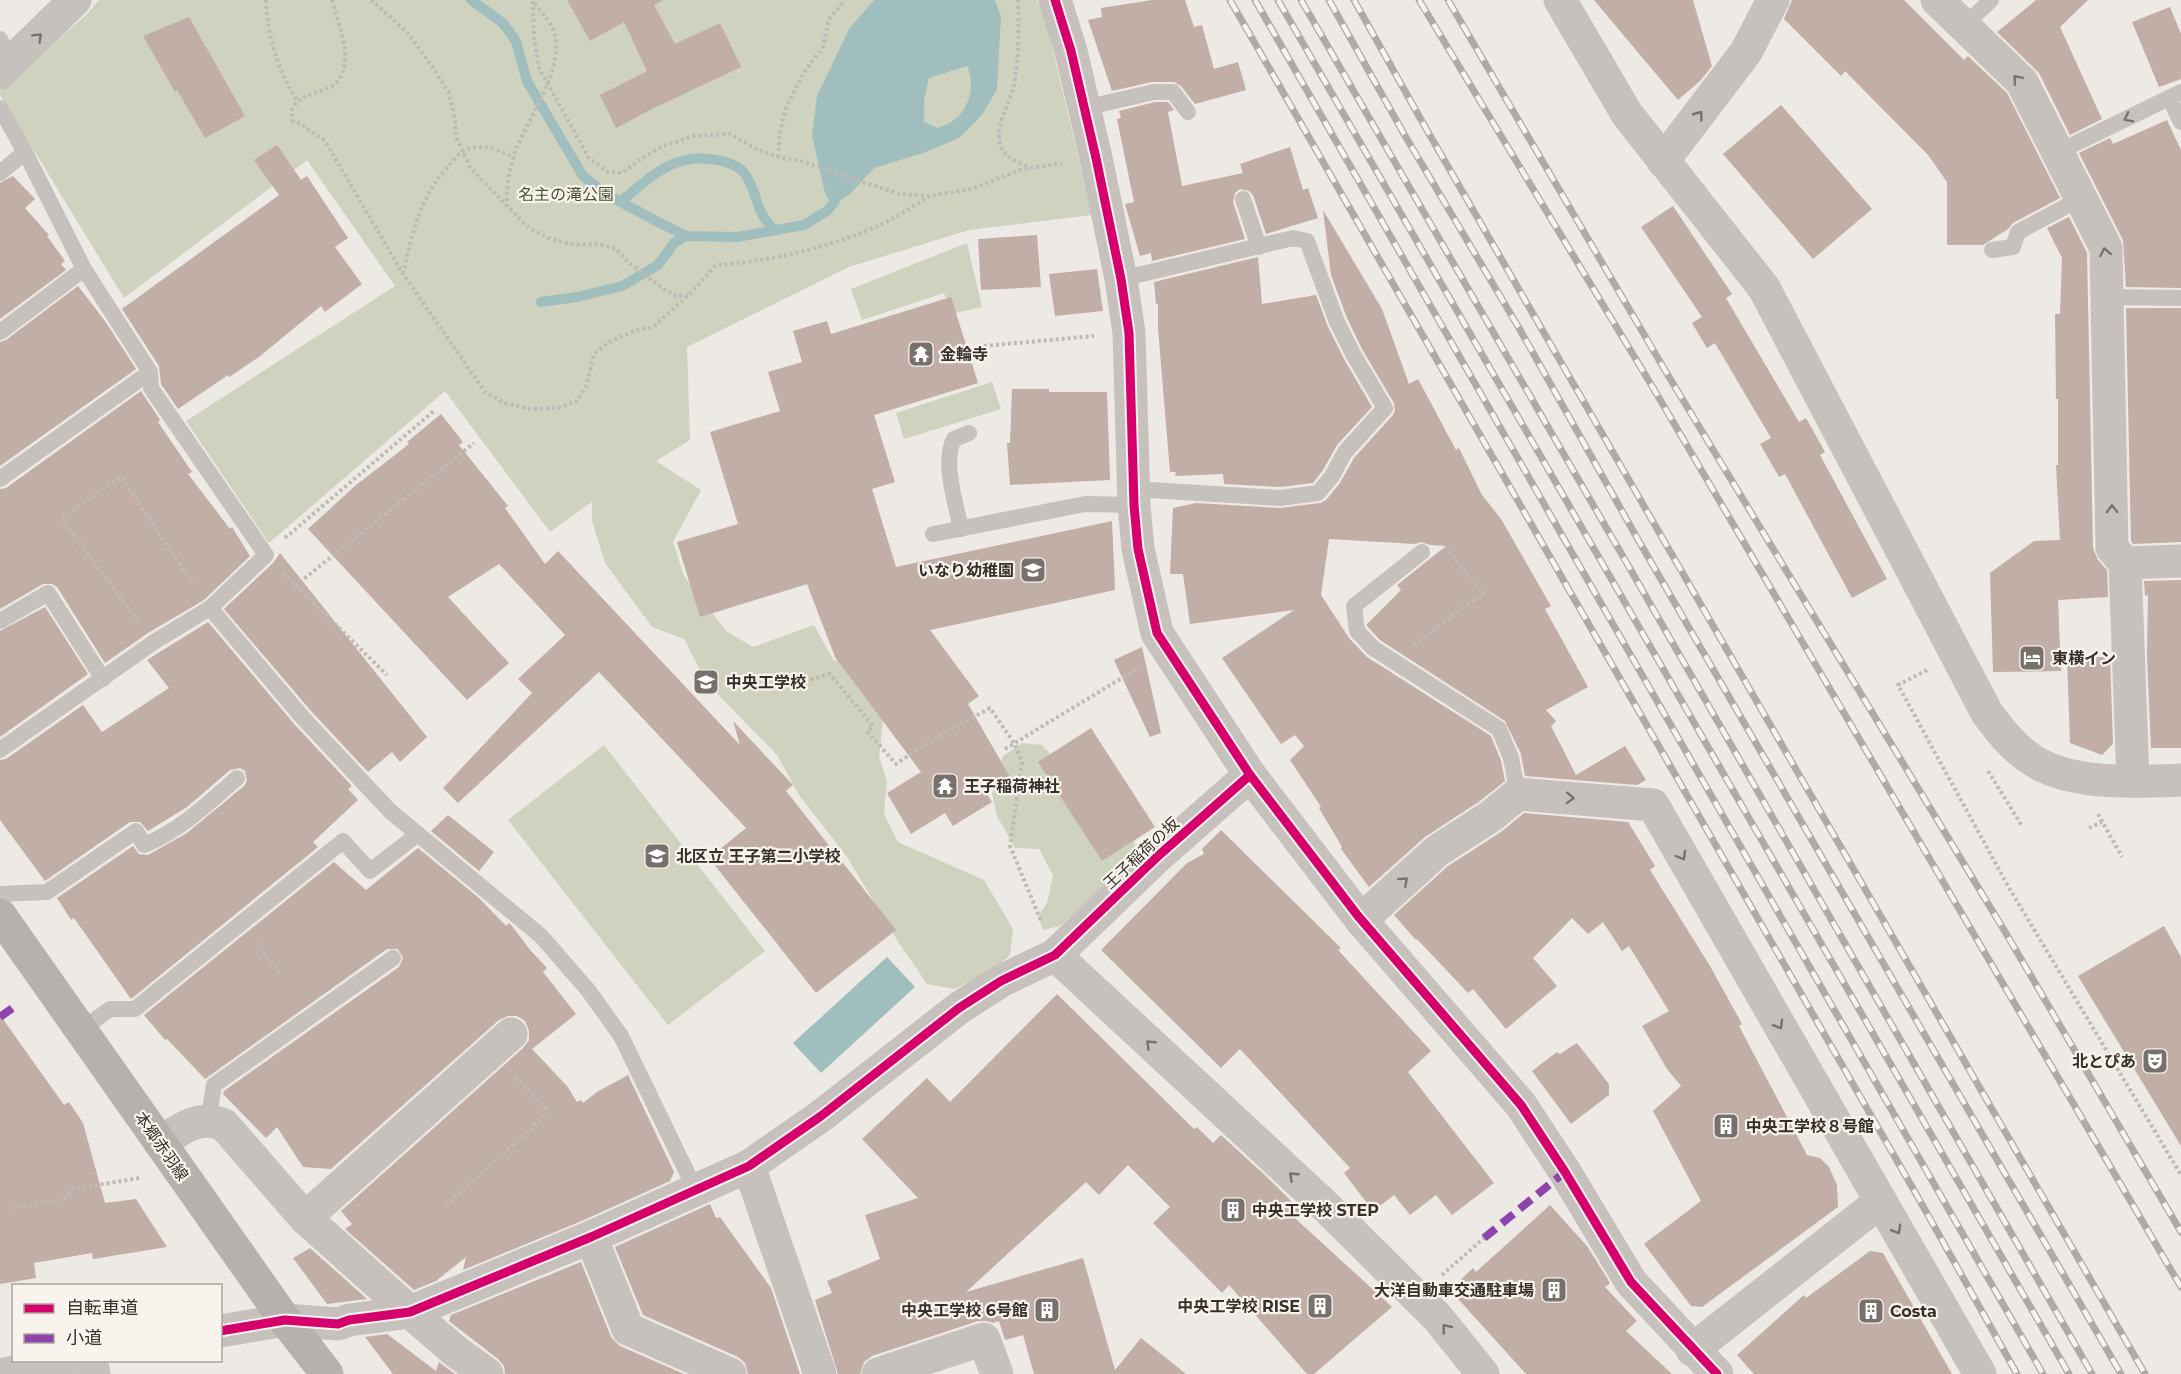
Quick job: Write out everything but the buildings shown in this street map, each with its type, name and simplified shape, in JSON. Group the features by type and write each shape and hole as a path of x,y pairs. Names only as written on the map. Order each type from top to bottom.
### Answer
{"main road":[{"name":"本郷赤羽線","path":"0,915 285,1320 327,1374"}],"street":[{"path":"4,58 75,0"},
{"path":"1055,0 1071,51 1121,279 1129,333 1134,497 1138,549 1157,633 1250,775 1361,920 1521,1105 1565,1172 1631,1282 1692,1350 1717,1374"},
{"path":"1560,0 1627,114 1764,288 1987,713 2005,737 2029,758 2051,770 2093,779 2133,781 2176,787"},
{"path":"1664,161 1746,52 1773,0"},
{"path":"1937,0 2022,82 2106,248 2112,548 2125,563 2133,781"},
{"path":"2125,563 2181,561"},
{"name":"王子稲荷の坂","path":"222,1331 285,1320 338,1324 410,1312 591,1237 749,1166 821,1116 959,1008 1001,981 1055,955 1158,856 1250,775"},
{"path":"1361,920 1437,851 1491,816 1518,794 1653,805 1980,1374"},
{"path":"1055,955 1318,1199 1437,1317 1483,1374"},
{"path":"305,1218 500,1043"},
{"path":"160,1143 195,1122 208,1121 224,1125 305,1218 455,1352 487,1374"},
{"path":"749,1166 820,1374"},
{"path":"1692,1350 1880,1202"},
{"path":"591,1237 628,1329 730,1374"},
{"path":"878,1374 984,1339 997,1374"},
{"path":"5,1374 58,1362"}],"lane":[{"path":"1964,26 1991,0"},
{"path":"1084,108 1154,92 1173,92 1188,112"},
{"path":"2056,153 2175,95 2181,122"},
{"path":"0,108 26,152 84,269 150,372 151,388 266,555 210,608 154,642 0,750"},
{"path":"0,173 26,152"},
{"path":"1243,199 1259,247"},
{"path":"1992,249 2013,247 2018,232 2080,199"},
{"path":"933,534 1085,504 1134,497 1280,498 1318,493 1345,452 1385,408 1337,322 1307,242 1293,238 1121,279"},
{"path":"0,332 84,269"},
{"path":"2107,297 2181,298"},
{"path":"0,479 150,372"},
{"path":"961,529 951,482 949,450 954,439 969,434"},
{"path":"1422,552 1354,606 1357,631 1372,648 1391,662 1498,729 1511,758 1518,794"},
{"path":"0,621 48,593 103,678"},
{"path":"210,608 303,718 390,811 541,936 588,990 621,1036 696,1191"},
{"path":"0,894 47,892 136,831 144,845 161,838 237,778"},
{"path":"81,1031 110,1009 135,1009 343,841 370,871 418,834"},
{"path":"208,1121 214,1085 393,958"}],"path":[{"path":"266,0 275,53 285,83 297,100"},
{"path":"332,0 343,38 346,63 343,75 336,85 297,100 291,111 293,122 301,124 325,141 403,274 485,392 505,404 530,409 558,408 577,401 586,387 594,354 609,342 636,330 653,327 689,295 716,265 752,262 837,242 879,225 930,196"},
{"path":"371,0 407,32 434,68 448,93 455,118 456,137 461,152 471,169 529,228 551,239 575,245 597,244 616,249 628,262 664,289 676,296 689,295"},
{"path":"778,157 780,132 786,108 803,74 823,47 829,20 845,0"},
{"path":"1018,0 1019,25 1014,84 1001,119 998,135 1001,150 1012,159 1030,168"},
{"path":"507,207 506,186 514,158 546,85 557,52 552,27 533,1"},
{"path":"533,1 534,38 539,68 546,85 589,158 608,172 622,173 661,147 693,136 731,134 756,149 778,157 801,161 899,194 930,196 971,189 1030,168 1073,162"},
{"path":"403,274 413,232 423,204 434,182 461,152 486,147 500,150 514,158"},
{"path":"984,346 1129,333"},
{"path":"387,675 266,555 435,410"},
{"path":"295,586 474,443"},
{"path":"154,642 61,518 121,477 210,608"},
{"path":"1391,662 1484,593 1427,526 1422,552"},
{"path":"1957,656 1898,685 2008,885 2181,1175"},
{"path":"1005,749 1146,664"},
{"path":"799,682 830,675 873,726 867,731 896,764 929,742 990,708 1014,743 1022,762 1010,846 1055,955"},
{"path":"1988,771 2022,826"},
{"path":"2095,807 2122,857"},
{"path":"2089,828 2102,822"},
{"path":"240,924 281,975"},
{"path":"445,1206 549,1112 500,1043"},
{"path":"11,1208 64,1199 72,1189 140,1178"},
{"path":"1416,1297 1484,1238"}],"green space":[{"name":"名主の滝公園","path":"99,0 1037,0 1046,21 1092,215 969,230 849,267 687,347 690,440 656,461 701,490 673,542 684,576 726,631 753,647 814,625 834,661 875,656 885,704 879,756 887,781 884,814 898,842 984,880 1013,929 1010,955 990,973 954,989 927,984 897,940 847,857 799,795 777,755 706,682 684,639 652,627 605,563 592,521 592,502 550,532 445,391 269,543 186,421 395,286 307,160 124,298 0,95 0,91 87,14"},
{"path":"967,243 982,307 952,314 944,293 862,320 851,289"},
{"path":"992,382 1001,409 904,439 896,413"},
{"path":"1022,743 1042,745 1134,836 1136,860 1060,926 1043,930 1038,916 1047,903 1053,875 1039,849 1015,848 997,816 992,794 1003,756"},
{"path":"604,745 765,951 668,1025 508,820"}],"water":[{"path":"874,0 995,0 1001,16 997,89 982,115 959,138 923,153 874,168 849,195 832,205 825,193 812,135 817,96 849,29","holes":["967,66 970,94 960,114 951,122 938,128 924,122 924,100 929,78"]},
{"path":"887,957 915,987 821,1073 793,1043"}],"waterway":[{"path":"471,0 503,23 516,41 527,81 583,176 606,194 656,221 686,236 737,237 804,225 827,211 835,201 838,190"},
{"path":"620,202 655,174 678,162 705,158 722,161 743,171 753,189 763,216 775,230"},
{"path":"541,302 577,297 622,286 658,265 674,243 686,236"}],"railway":[{"path":"1230,0 1915,1192 2017,1374"},
{"path":"1255,0 2043,1374"},
{"path":"1278,0 2069,1374"},
{"path":"1301,0 2092,1374"},
{"path":"1329,0 1404,134 1519,328 1640,543 2121,1374"},
{"path":"1354,0 2145,1374"},
{"path":"1419,0 1652,386 2181,1287"},
{"path":"1448,0 1669,377 2004,930 2181,1232"}],"marked path":[{"path":"0,1017 14,1007"},
{"path":"1484,1238 1565,1172"}],"cycle path":[{"path":"1055,0 1071,51 1121,279 1129,333 1134,505 1138,549 1157,633 1250,775 1358,916 1521,1105 1565,1172 1631,1282 1717,1374"},
{"path":"222,1331 285,1320 338,1324 349,1320 410,1312 591,1237 749,1166 821,1116 959,1008 1001,981 1055,955 1158,856 1250,775"}],"place":[{"name":"金輪寺","path":"921,354"},
{"name":"いなり幼稚園","path":"1033,570"},
{"name":"東横イン","path":"2032,658"},
{"name":"中央工学校","path":"706,682"},
{"name":"王子稲荷神社","path":"945,786"},
{"name":"北区立 王子第二小学校","path":"657,856"},
{"name":"北とぴあ","path":"2155,1061"},
{"name":"中央工学校８号館","path":"1726,1126"},
{"name":"中央工学校 STEP","path":"1233,1210"},
{"name":"大洋自動車交通駐車場","path":"1554,1290"},
{"name":"中央工学校 RISE","path":"1320,1306"},
{"name":"中央工学校 6号館","path":"1047,1310"},
{"name":"Costa","path":"1871,1311"}]}
